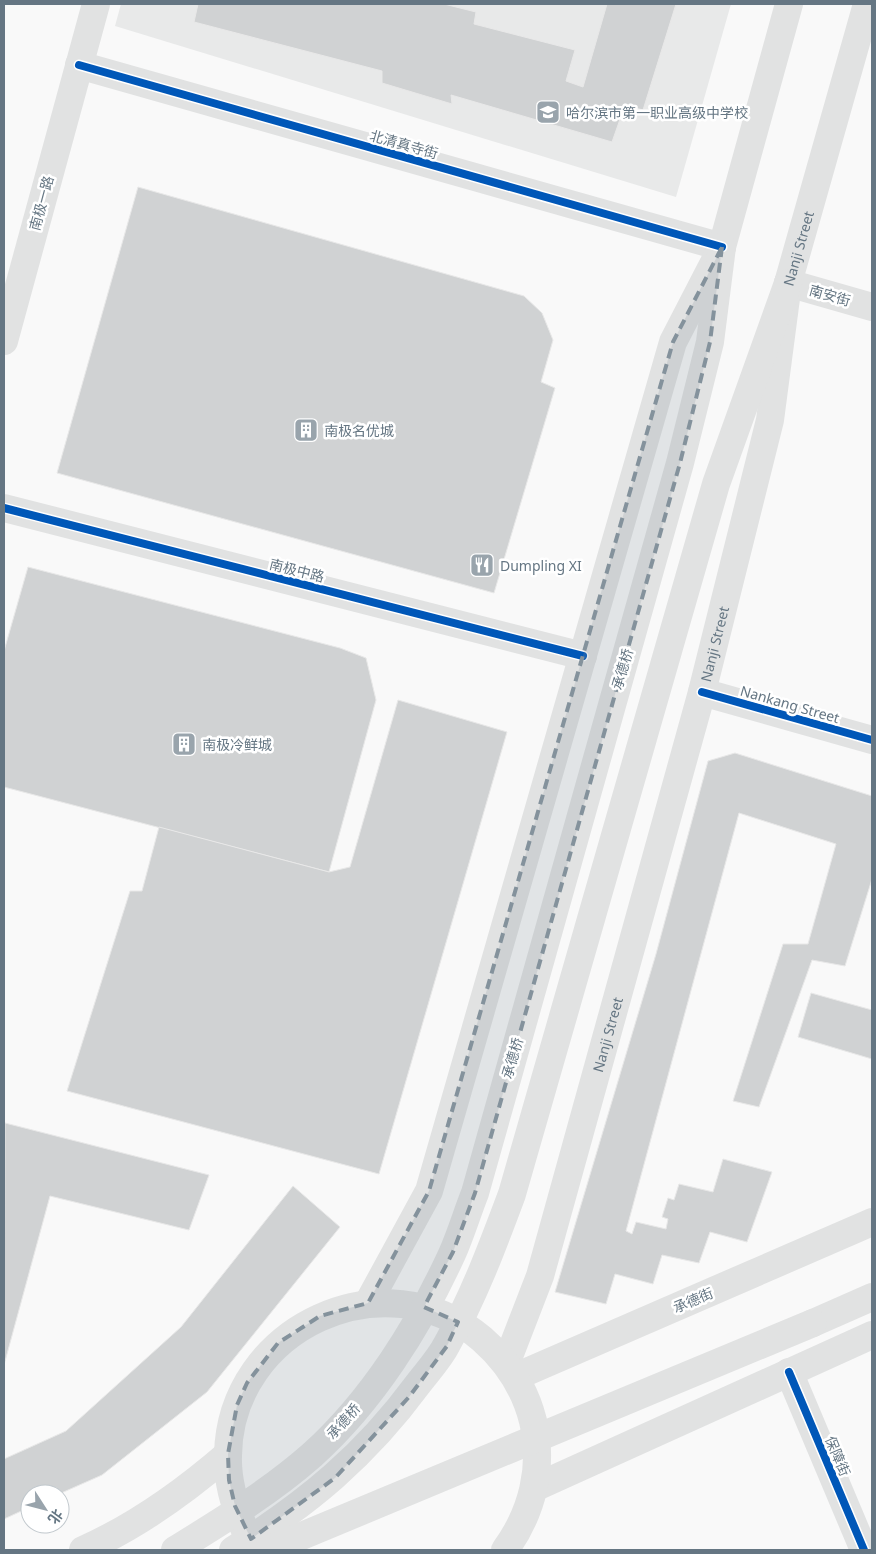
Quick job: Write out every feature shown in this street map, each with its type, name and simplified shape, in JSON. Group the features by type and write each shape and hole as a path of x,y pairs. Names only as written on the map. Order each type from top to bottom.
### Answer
{"main road":[{"name":"南极一路","path":"4,341 96,4"},
{"path":"368,1304 429,1191 673,342 722,247 789,4"},
{"name":"Nanji Street","path":"510,1370 540,1276 702,692 770,420 788,282 867,4"},
{"name":"北清真寺街","path":"79,65 722,247"},
{"name":"承德桥","path":"175,1550 258,1498 312,1454 350,1414 379,1378 410,1332 453,1252 475,1193 680,463 710,342 722,247"},
{"path":"233,1550 281,1520 335,1478 375,1437 409,1397 447,1346 482,1273 512,1194 716,484 788,282"},
{"name":"南安街","path":"788,282 872,307"},
{"name":"南极中路","path":"4,508 583,656"},
{"name":"Nankang Street","path":"702,692 872,740"},
{"name":"承德街","path":"510,1370 872,1222"},
{"path":"268,1550 872,1297"},
{"path":"258,1550 235,1506 229,1480 228,1454 230,1429 237,1405 247,1382 267,1356 298,1328 320,1316 368,1304 413,1306 434,1311 474,1332 510,1370 524,1394 535,1430 537,1450 534,1488 526,1514 506,1550"},
{"path":"534,1488 872,1335"},
{"name":"保障街","path":"789,1372 864,1550"},
{"path":"83,1550 144,1519 186,1490 228,1454"}],"highlighted area":[{"path":"722,247 710,342 680,463 475,1193 453,1252 424,1307 458,1322 447,1346 409,1397 335,1478 251,1539 235,1506 229,1480 228,1454 237,1405 247,1383 278,1343 320,1316 368,1303 429,1191 673,342"}],"shaded area":[{"name":"哈尔滨市第一职业高级中学校","path":"121,4 731,4 676,197 115,26"}],"building":[{"path":"198,4 444,4 476,12 474,24 575,50 566,81 583,87 607,4 676,4 643,110 625,105 612,142 451,95 452,104 382,83 382,71 194,22"},
{"name":"南极名优城","path":"138,187 524,296 542,313 553,340 541,382 555,388 494,593 57,473"},
{"name":"南极冷鲜城","path":"28,567 340,648 366,658 376,700 329,872 4,787 4,651"},
{"path":"398,700 507,732 379,1174 67,1091 130,891 142,891 159,827 329,872 350,867"},
{"path":"735,753 872,796 872,879 845,966 812,960 759,1107 733,1101 783,944 808,944 836,844 739,813 626,1231 632,1234 636,1222 666,1229 668,1219 662,1217 668,1198 674,1200 679,1184 713,1192 723,1159 772,1172 747,1242 710,1232 699,1263 662,1255 653,1284 615,1274 606,1304 555,1292 656,954 708,761"},
{"path":"811,993 872,1010 872,1059 798,1037"},
{"path":"5,1123 209,1175 189,1230 50,1196 4,1365"},
{"path":"293,1186 340,1227 207,1392 102,1475 70,1489 70,1484 20,1484 20,1512 4,1519 4,1459 66,1431 181,1327"}],"cycle path":[{"path":"79,65 722,247"},
{"path":"4,508 583,656"},
{"path":"702,692 872,740"},
{"path":"789,1372 864,1550"}],"place":[{"name":"哈尔滨市第一职业高级中学校","path":"548,112"},
{"name":"南极名优城","path":"306,430"},
{"name":"Dumpling XI","path":"482,565"},
{"name":"南极冷鲜城","path":"184,744"}]}
